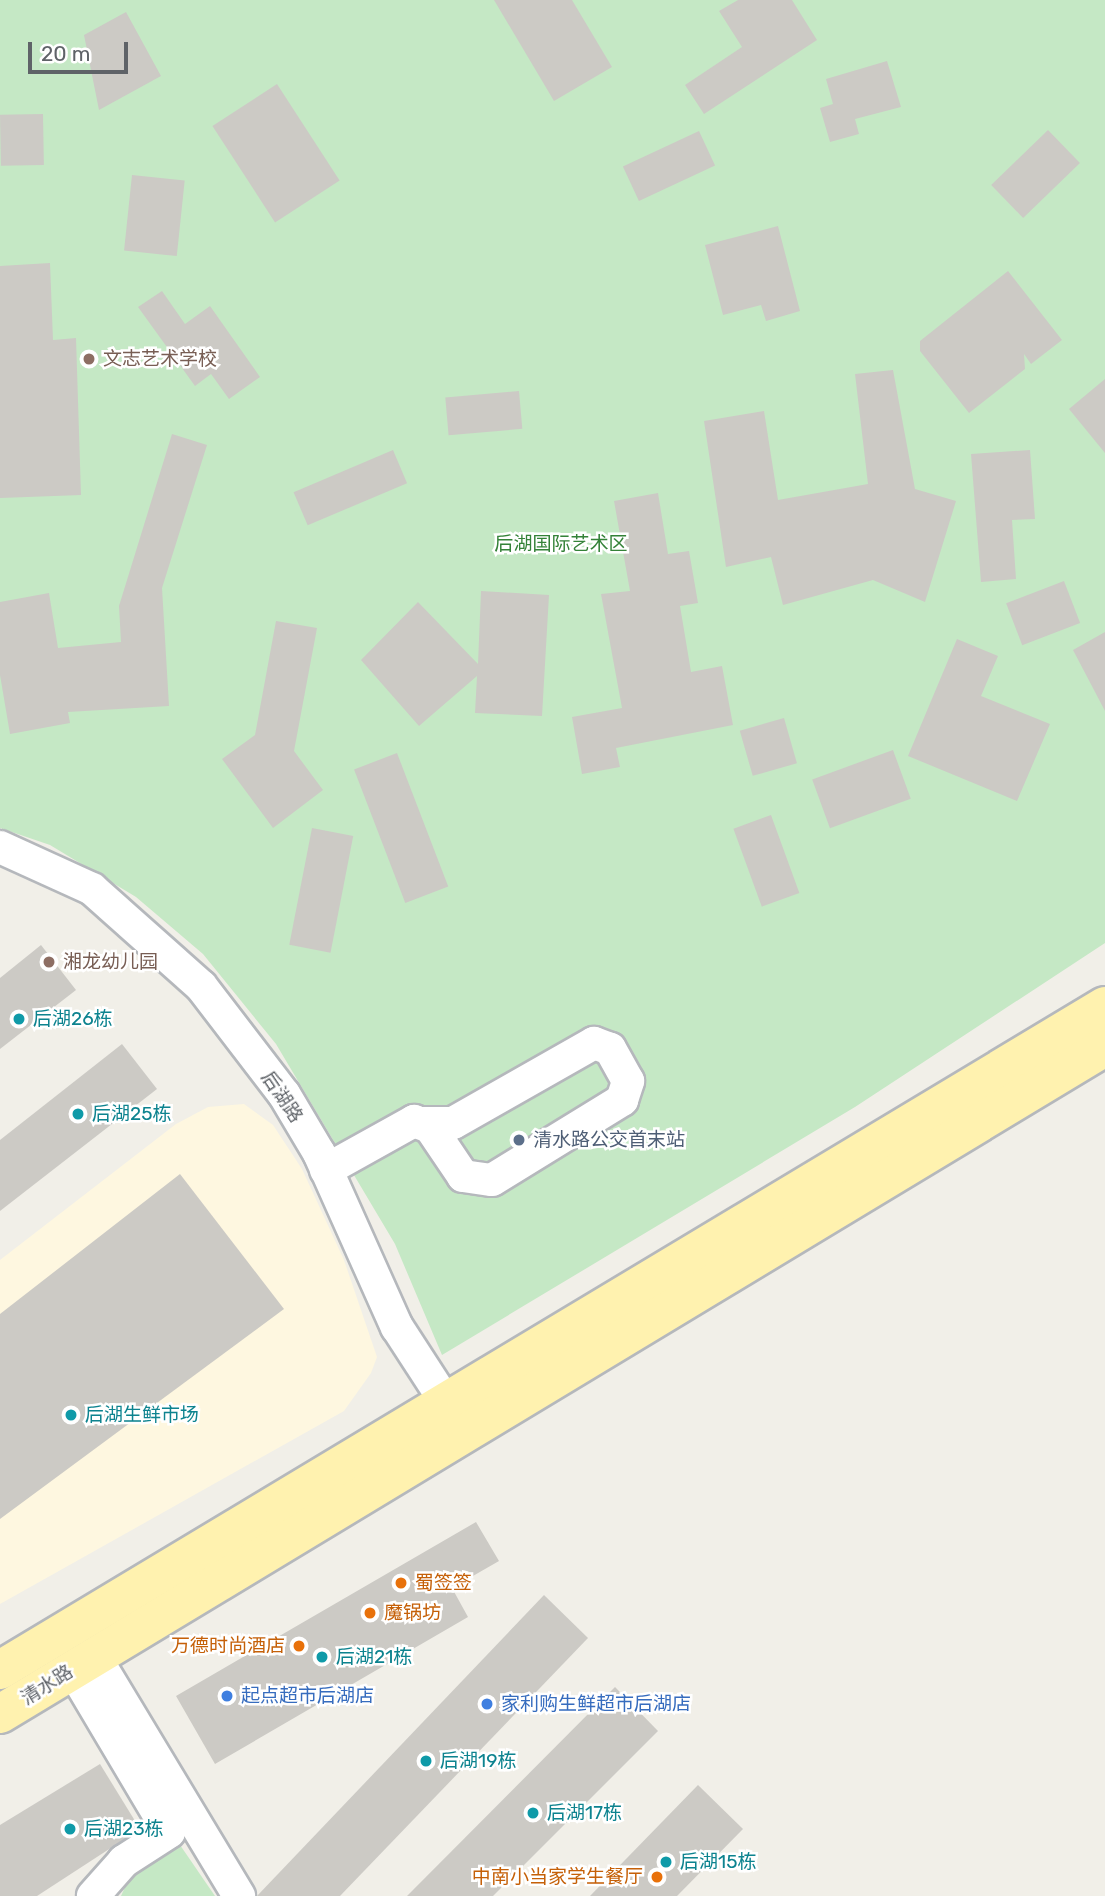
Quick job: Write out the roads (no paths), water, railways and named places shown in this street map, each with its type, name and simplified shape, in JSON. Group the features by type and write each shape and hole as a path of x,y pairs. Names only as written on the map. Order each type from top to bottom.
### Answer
{"main road":[{"path":"456,1419 1105,1006"},
{"path":"0,1670 456,1419 1097,1053"},
{"name":"清水路","path":"5,1702 84,1663 456,1419"}],"street":[{"name":"后湖路","path":"0,848 92,889 201,986 284,1094 326,1170 397,1327 456,1419"},
{"path":"326,1170 402,1122 453,1123 594,1043 610,1049 628,1082 622,1100 481,1183 463,1176 423,1123"},
{"path":"84,1663 169,1832 124,1861 93,1896"},
{"path":"84,1663 239,1896"}],"place":[{"name":"文志艺术学校","path":"89,359"},
{"name":"湘龙幼儿园","path":"49,962"},
{"name":"后湖26栋","path":"19,1019"},
{"name":"后湖25栋","path":"78,1114"},
{"name":"清水路公交首末站","path":"519,1140"},
{"name":"后湖生鲜市场","path":"71,1415"},
{"name":"蜀签签","path":"401,1583"},
{"name":"魔锅坊","path":"370,1613"},
{"name":"万德时尚酒店","path":"299,1646"},
{"name":"后湖21栋","path":"322,1657"},
{"name":"起点超市后湖店","path":"227,1696"},
{"name":"家利购生鲜超市后湖店","path":"487,1704"},
{"name":"后湖19栋","path":"426,1761"},
{"name":"后湖17栋","path":"533,1813"},
{"name":"后湖23栋","path":"70,1829"},
{"name":"后湖15栋","path":"666,1862"},
{"name":"中南小当家学生餐厅","path":"657,1877"}],"park label":[{"name":"后湖国际艺术区","path":"561,544"}]}
